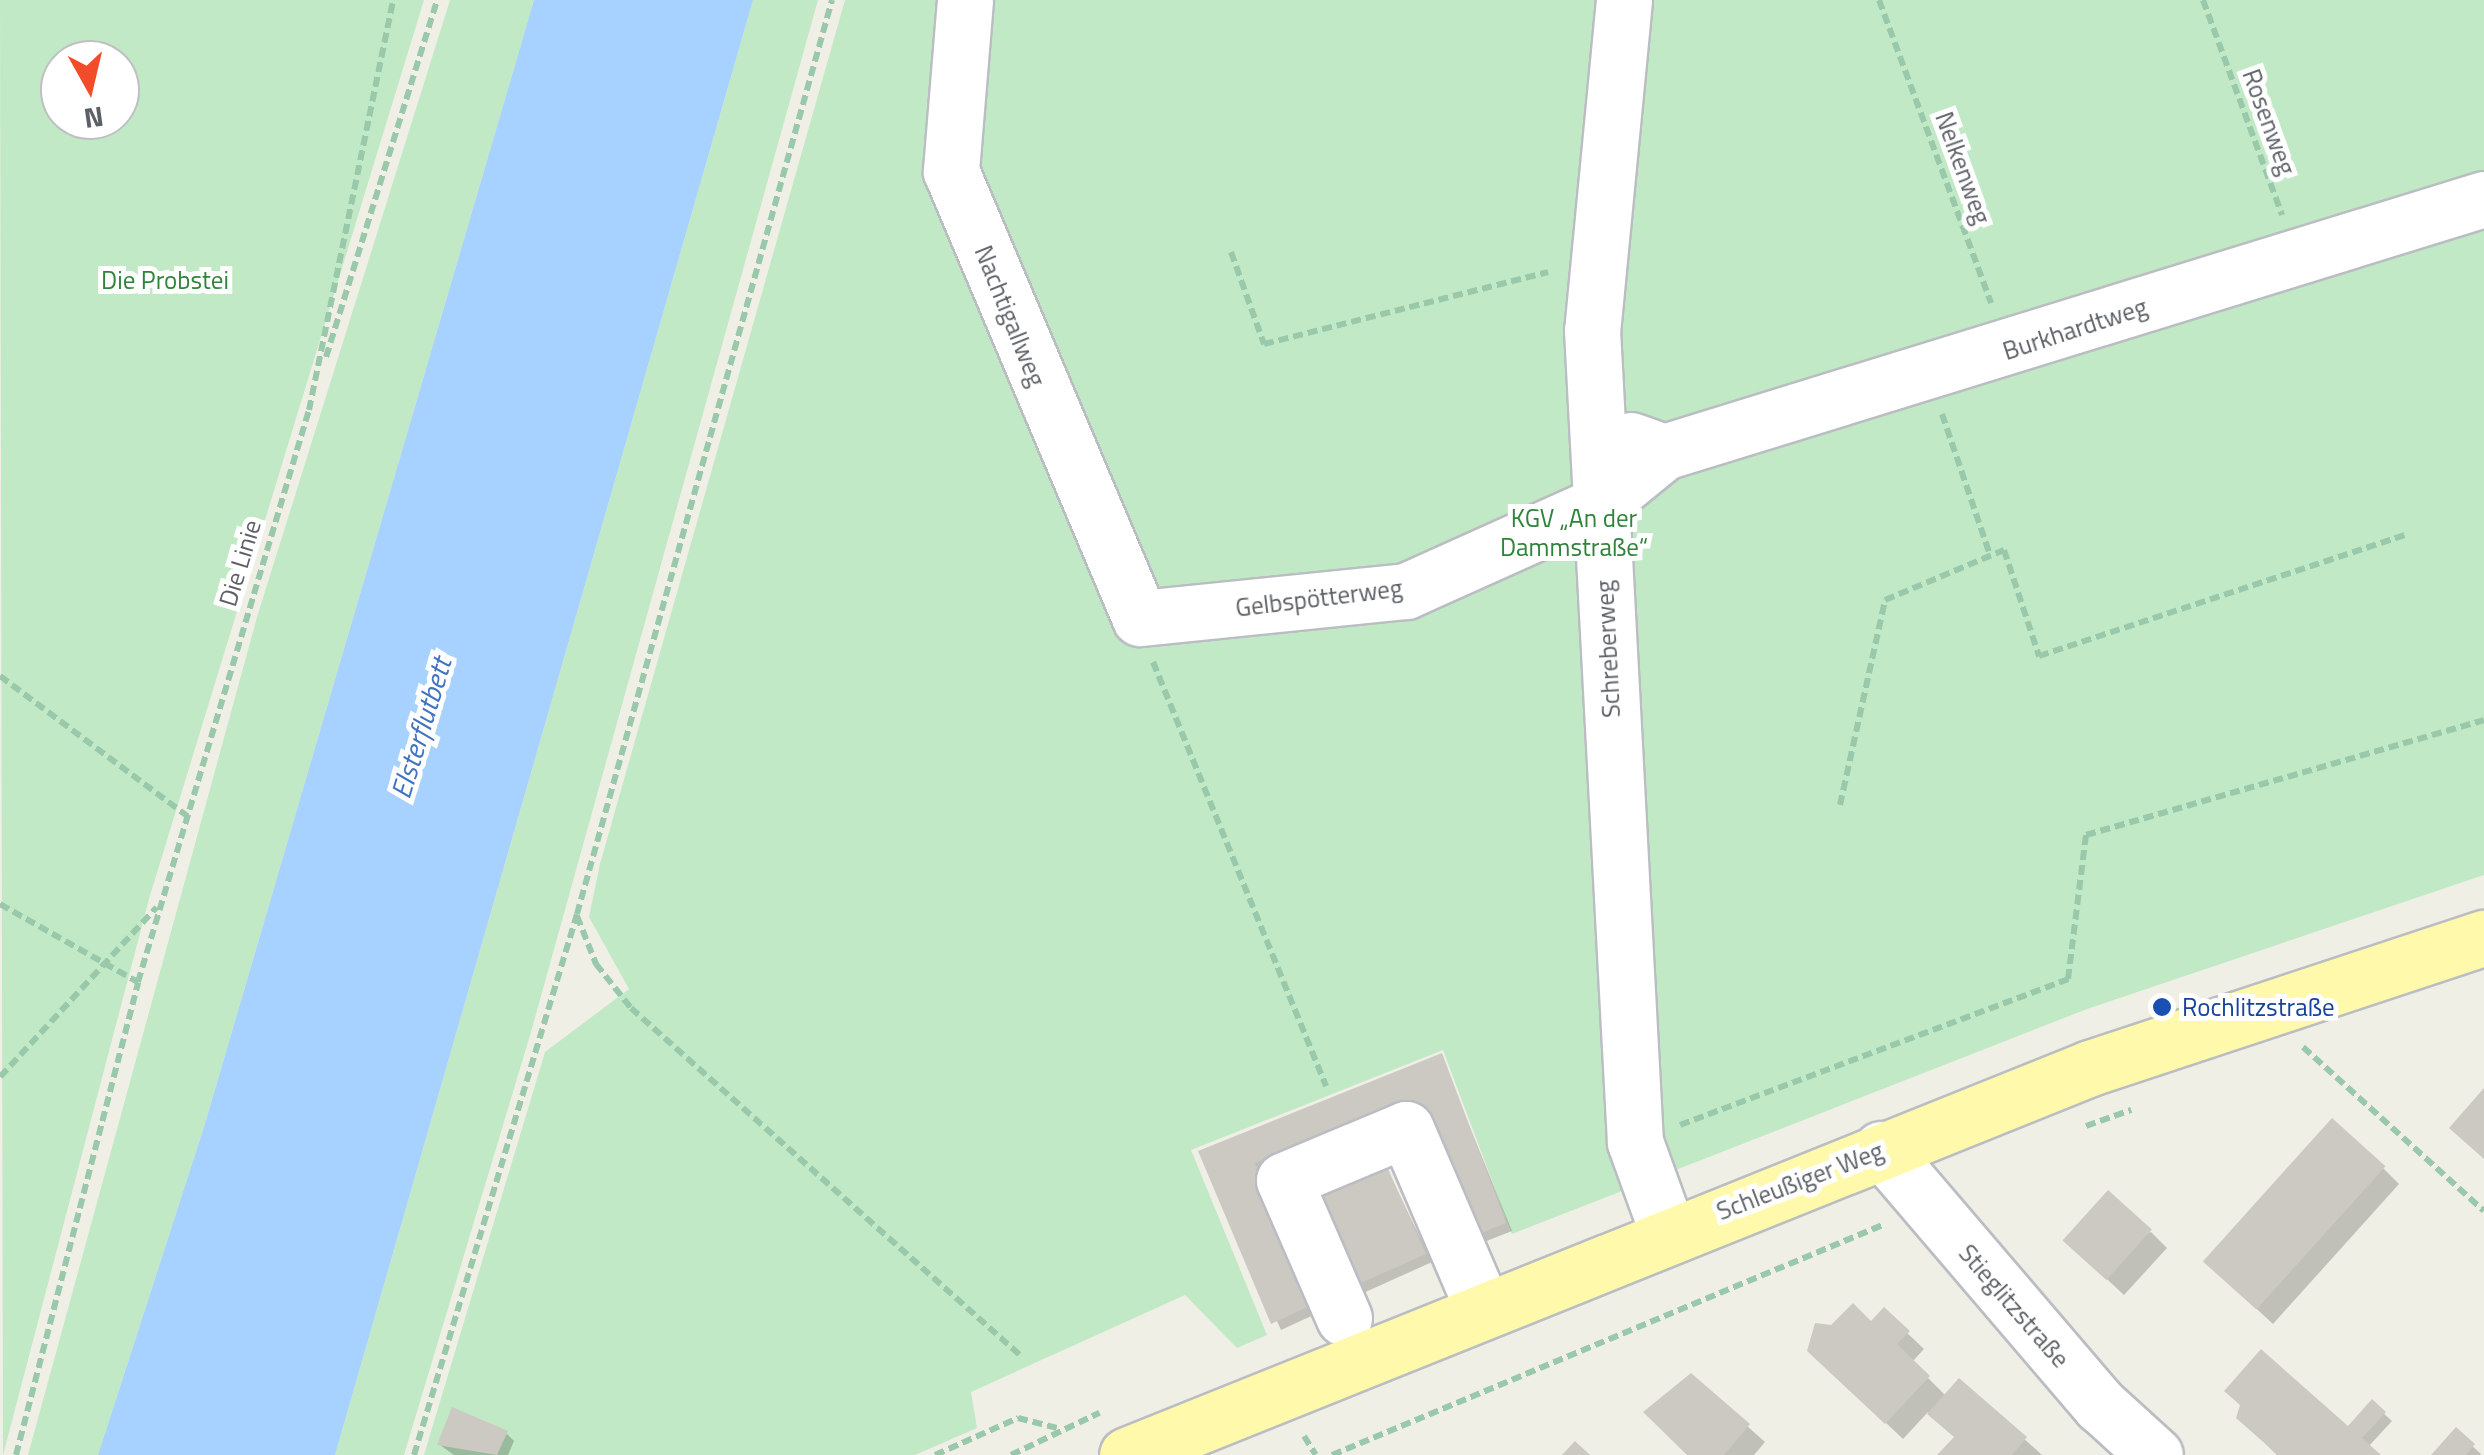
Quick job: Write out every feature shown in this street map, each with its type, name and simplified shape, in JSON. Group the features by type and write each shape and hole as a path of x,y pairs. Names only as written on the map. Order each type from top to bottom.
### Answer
{"main road":[{"name":"Schleußiger Weg","path":"1127,1455 1668,1233 2090,1068 2484,938"}],"street":[{"name":"Nachtigallweg","path":"965,0 951,171 1140,618"},
{"name":"Schreberweg","path":"1624,0 1593,260 1600,504 1635,1142 1668,1233"},
{"name":"Burkhardtweg","path":"1600,504 1664,452 1928,376 2484,199"},
{"path":"1600,429 1664,452"},
{"name":"Gelbspötterweg","path":"1140,618 1406,591 1600,504"},
{"path":"1344,1318 1284,1180 1406,1129 1483,1309"},
{"name":"Stieglitzstraße","path":"1881,1149 2100,1406 2155,1455"}],"path":[{"name":"Die Linie","path":"0,1077 161,902 309,410 393,0"},
{"path":"309,410 437,0"},
{"path":"414,1455 577,914 832,0"},
{"name":"Nelkenweg","path":"1879,0 2009,351"},
{"name":"Rosenweg","path":"2203,0 2297,258"},
{"path":"1231,252 1264,344 1593,260"},
{"path":"1928,376 1990,555"},
{"path":"1840,805 1885,600 2004,550 2039,656 2405,535"},
{"path":"1140,618 1326,1086"},
{"path":"0,676 187,816"},
{"path":"1635,1142 2068,978 2086,835 2484,720"},
{"path":"16,1455 161,902"},
{"path":"0,904 138,982"},
{"path":"577,914 596,964 631,1008 1021,1356"},
{"path":"2316,1061 2484,1211"},
{"path":"1332,1455 1928,1206"},
{"path":"935,1455 1018,1418 1059,1428 1011,1455"},
{"path":"1304,1436 1316,1455"}],"green space":[{"name":"Die Probstei","path":"0,0 424,0 149,899 3,1455"},
{"path":"450,0 534,0 204,1127 98,1455 28,1455 257,617"},
{"path":"753,0 818,0 531,1032 404,1455 335,1455"},
{"name":"KGV „An der Dammstraße“","path":"845,0 2484,0 2484,875 2087,1009 1512,1234 1443,1050 1191,1150 1267,1335 1237,1348 1185,1295 971,1392 977,1428 915,1455 424,1455 545,1052 629,989 589,917 600,864"}],"water":[{"name":"Elsterflutbett","path":"534,0 753,0 335,1455 98,1455 204,1127"}],"building":[{"path":"1442,1053 1506,1223 1469,1238 1417,1103 1255,1163 1314,1304 1271,1324 1198,1151"},
{"path":"2484,1088 2484,1159 2449,1128"},
{"path":"2332,1118 2386,1166 2256,1310 2203,1261"},
{"path":"1384,1160 1426,1254 1350,1288 1308,1194"},
{"path":"2108,1190 2152,1229 2106,1280 2062,1241"},
{"path":"1853,1303 1871,1321 1884,1307 1910,1331 1897,1344 1930,1376 1885,1424 1807,1351 1815,1323 1831,1325"},
{"path":"2261,1349 2348,1426 2372,1399 2386,1412 2362,1438 2381,1455 2278,1455 2236,1418 2240,1405 2224,1391"},
{"path":"1691,1373 1750,1424 1724,1455 1687,1455 1643,1412"},
{"path":"1959,1378 2027,1437 2012,1455 1937,1455 1954,1437 1927,1414"},
{"path":"452,1407 508,1431 497,1455 437,1445"},
{"path":"2456,1427 2475,1444 2466,1455 2431,1455"},
{"path":"1575,1441 1590,1455 1562,1455"}],"place":[{"name":"Rochlitzstraße","path":"2162,1007"}]}
